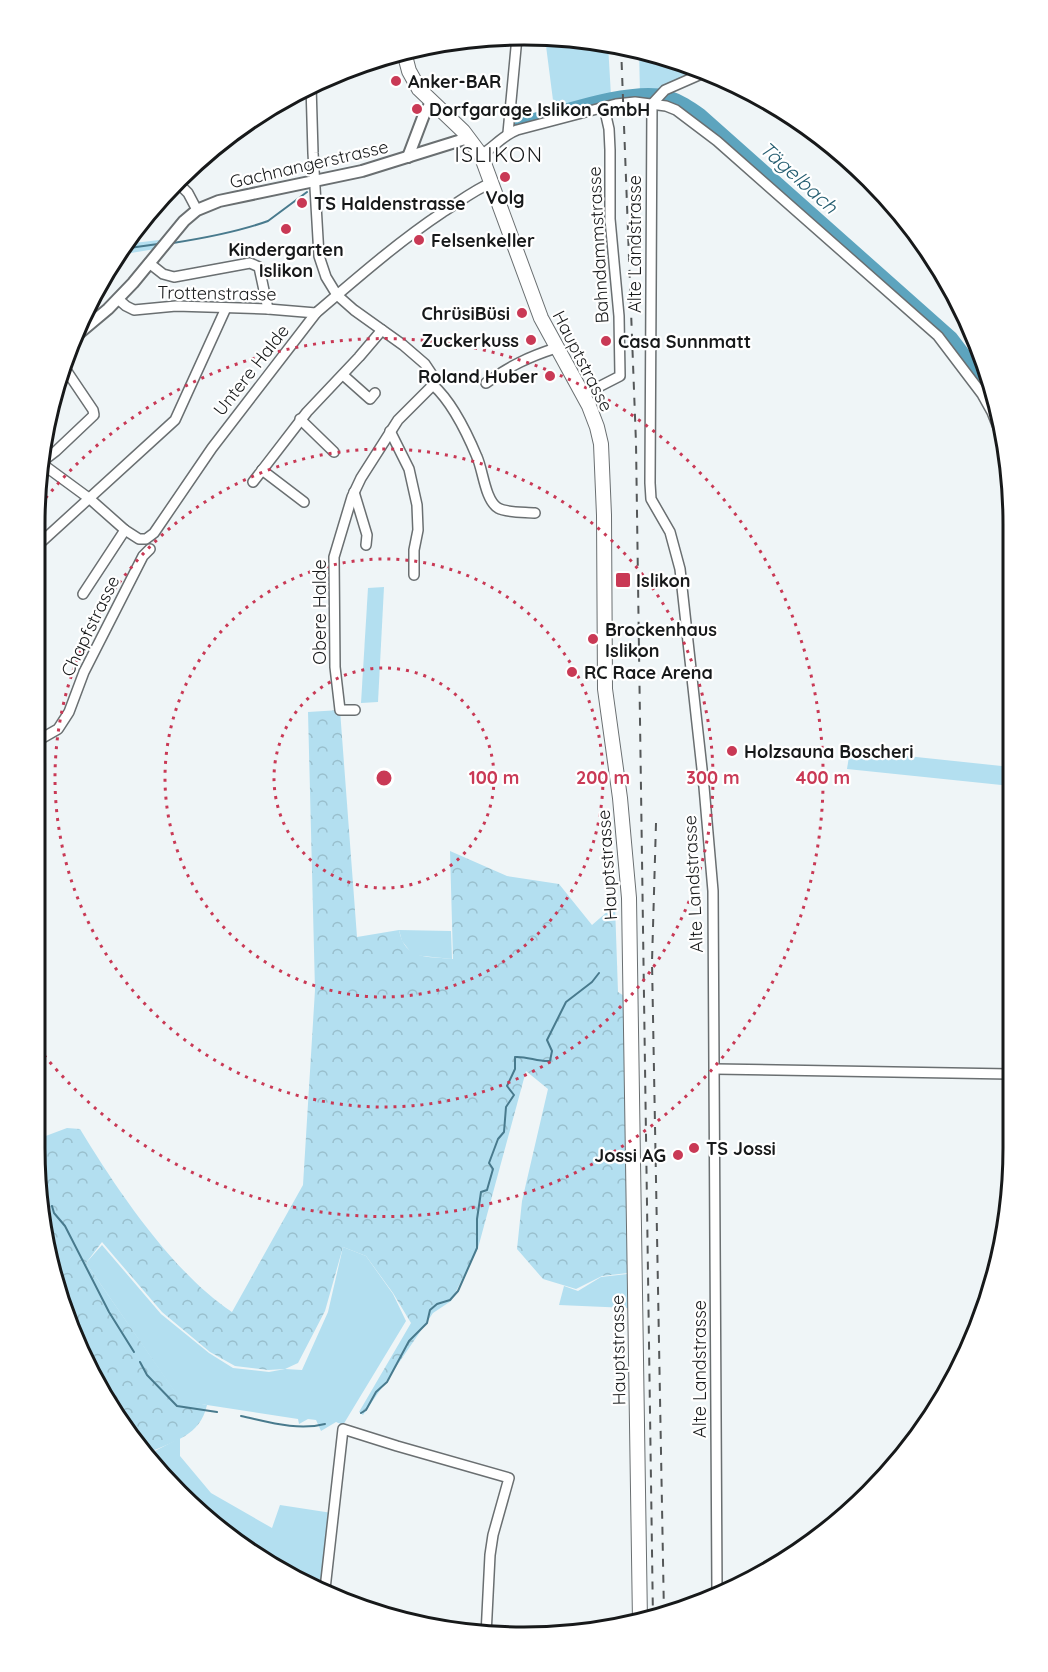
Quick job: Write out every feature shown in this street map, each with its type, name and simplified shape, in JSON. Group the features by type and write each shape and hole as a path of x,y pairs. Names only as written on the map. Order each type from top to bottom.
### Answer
{"main road":[{"name":"Hauptstrasse","path":"407,60 415,84 468,138 481,155 534,302 556,348 583,395 596,423 601,444 604,514 605,689 620,798 628,897 640,1613"}],"street":[{"path":"508,133 517,45"},
{"path":"481,155 493,148 508,133 604,107 656,99 665,90 695,77"},
{"path":"311,94 319,256 326,277 338,295 354,310 425,364 431,373 433,385 460,423 477,457 488,493 495,506 501,510 535,513"},
{"path":"656,99 693,121 938,336 967,371 988,405"},
{"name":"Alte Landstrasse","path":"656,99 650,483 654,507 672,537 680,568 713,891 717,1587"},
{"path":"408,157 425,112 432,102"},
{"name":"Bahndammstrasse","path":"583,395 620,376 618,303 610,219 610,139 604,107"},
{"name":"Gachnangerstrasse","path":"88,325 118,299 184,221 197,210 219,201 362,171 468,138"},
{"path":"316,313 378,260 435,218 491,183"},
{"path":"183,188 197,210"},
{"path":"149,263 163,274 174,277 250,263 259,267 268,309"},
{"name":"Trottenstrasse","path":"118,299 134,310 162,306 268,309 316,313"},
{"path":"45,538 175,420 226,308"},
{"name":"Untere Halde","path":"125,530 139,539 146,539 154,533 212,448 316,313"},
{"path":"253,482 300,419 343,375 382,330"},
{"path":"486,382 515,363 556,348"},
{"path":"50,456 94,415 69,374"},
{"path":"343,375 370,399 375,393"},
{"name":"Obere Halde","path":"355,710 340,710 335,667 334,557 360,478 390,431 433,385"},
{"path":"300,419 334,452"},
{"path":"390,431 409,469 417,505 418,530 414,550 414,575"},
{"path":"48,469 90,499 125,530 83,594"},
{"path":"262,470 304,502"},
{"path":"354,492 367,535 366,545"},
{"name":"Chapfstrasse","path":"45,736 58,729 69,712 84,672 143,556 150,549"},
{"path":"715,1069 1003,1074"},
{"path":"326,1584 343,1429 509,1478 493,1535 486,1625"}],"green space":[{"path":"546,46 608,53 611,96 554,108"},
{"path":"639,59 692,75 661,88 655,94 640,94"},
{"path":"168,239 161,248 129,253 137,243"},
{"path":"384,587 378,702 361,703 368,588"},
{"path":"340,710 357,937 399,930 406,947 412,952 427,957 453,959 450,851 507,876 559,884 592,925 615,905 618,992 624,996 628,1273 602,1276 576,1289 543,1279 517,1249 522,1201 548,1089 526,1071 478,1248 451,1301 433,1313 363,1415 359,1412 411,1323 366,1256 343,1247 325,1311 298,1363 285,1369 268,1370 235,1366 210,1352 162,1312 102,1242 86,1263 181,1400 207,1405 204,1415 192,1431 153,1451 109,1388 94,1360 70,1302 61,1272 49,1211 45,1136 67,1128 80,1129 111,1178 148,1229 189,1276 232,1312 303,1185 315,990 308,712"},
{"path":"850,750 1003,766 1003,785 847,769"},
{"path":"399,930 451,931 452,959 413,955 402,941"},
{"path":"102,1245 161,1314 209,1353 233,1368 269,1372 285,1369 302,1370 328,1312 343,1247 366,1256 393,1294 406,1321 343,1425 336,1422 321,1431 316,1420 308,1419 299,1424 298,1419 181,1401 86,1263"},
{"path":"627,1274 628,1308 559,1305 564,1286 578,1291 601,1277"},
{"path":"180,1438 180,1456 211,1493 272,1528 280,1505 332,1513 324,1583 284,1563 232,1528 185,1487 154,1452"}],"waterway":[{"name":"Tägelbach","path":"516,125 592,104 633,96 667,97 685,105 700,115 951,338 980,377"},
{"name":"Tägelbach","path":"173,243 221,234 268,221 307,192"},
{"name":"Tägelbach","path":"133,247 158,244"},
{"path":"361,1413 366,1410 376,1392 387,1382 409,1341 427,1323 430,1310 437,1304 450,1300 458,1291 477,1248 477,1219 481,1192 487,1190 493,1169 489,1163 498,1139 504,1132 506,1107 514,1095 507,1086 515,1069 515,1057 550,1061 552,1051 547,1040 566,1002 592,982 599,973"},
{"path":"52,1206 54,1213 65,1226 109,1312 134,1352"},
{"path":"140,1362 147,1375 177,1406 217,1412"},
{"path":"241,1416 304,1427 325,1424"}],"railway":[{"path":"621,55 636,443 653,1610"},
{"path":"656,823 652,962 664,1606"}],"place":[{"name":"Anker-BAR","path":"396,81"},
{"name":"Dorfgarage Islikon GmbH","path":"417,109"},
{"name":"Volg","path":"505,177"},
{"name":"TS Haldenstrasse","path":"302,203"},
{"name":"Kindergarten Islikon","path":"286,229"},
{"name":"Felsenkeller","path":"419,240"},
{"name":"ChrüsiBüsi","path":"522,313"},
{"name":"Zuckerkuss","path":"531,340"},
{"name":"Casa Sunnmatt","path":"606,341"},
{"name":"Roland Huber","path":"550,376"},
{"name":"Islikon","path":"623,580"},
{"name":"Brockenhaus Islikon","path":"593,639"},
{"name":"RC Race Arena","path":"572,672"},
{"name":"Holzsauna Boscheri","path":"732,751"},
{"name":"TS Jossi","path":"694,1148"},
{"name":"Jossi AG","path":"678,1155"}],"district":[{"name":"ISLIKON","path":"499,154"}]}
